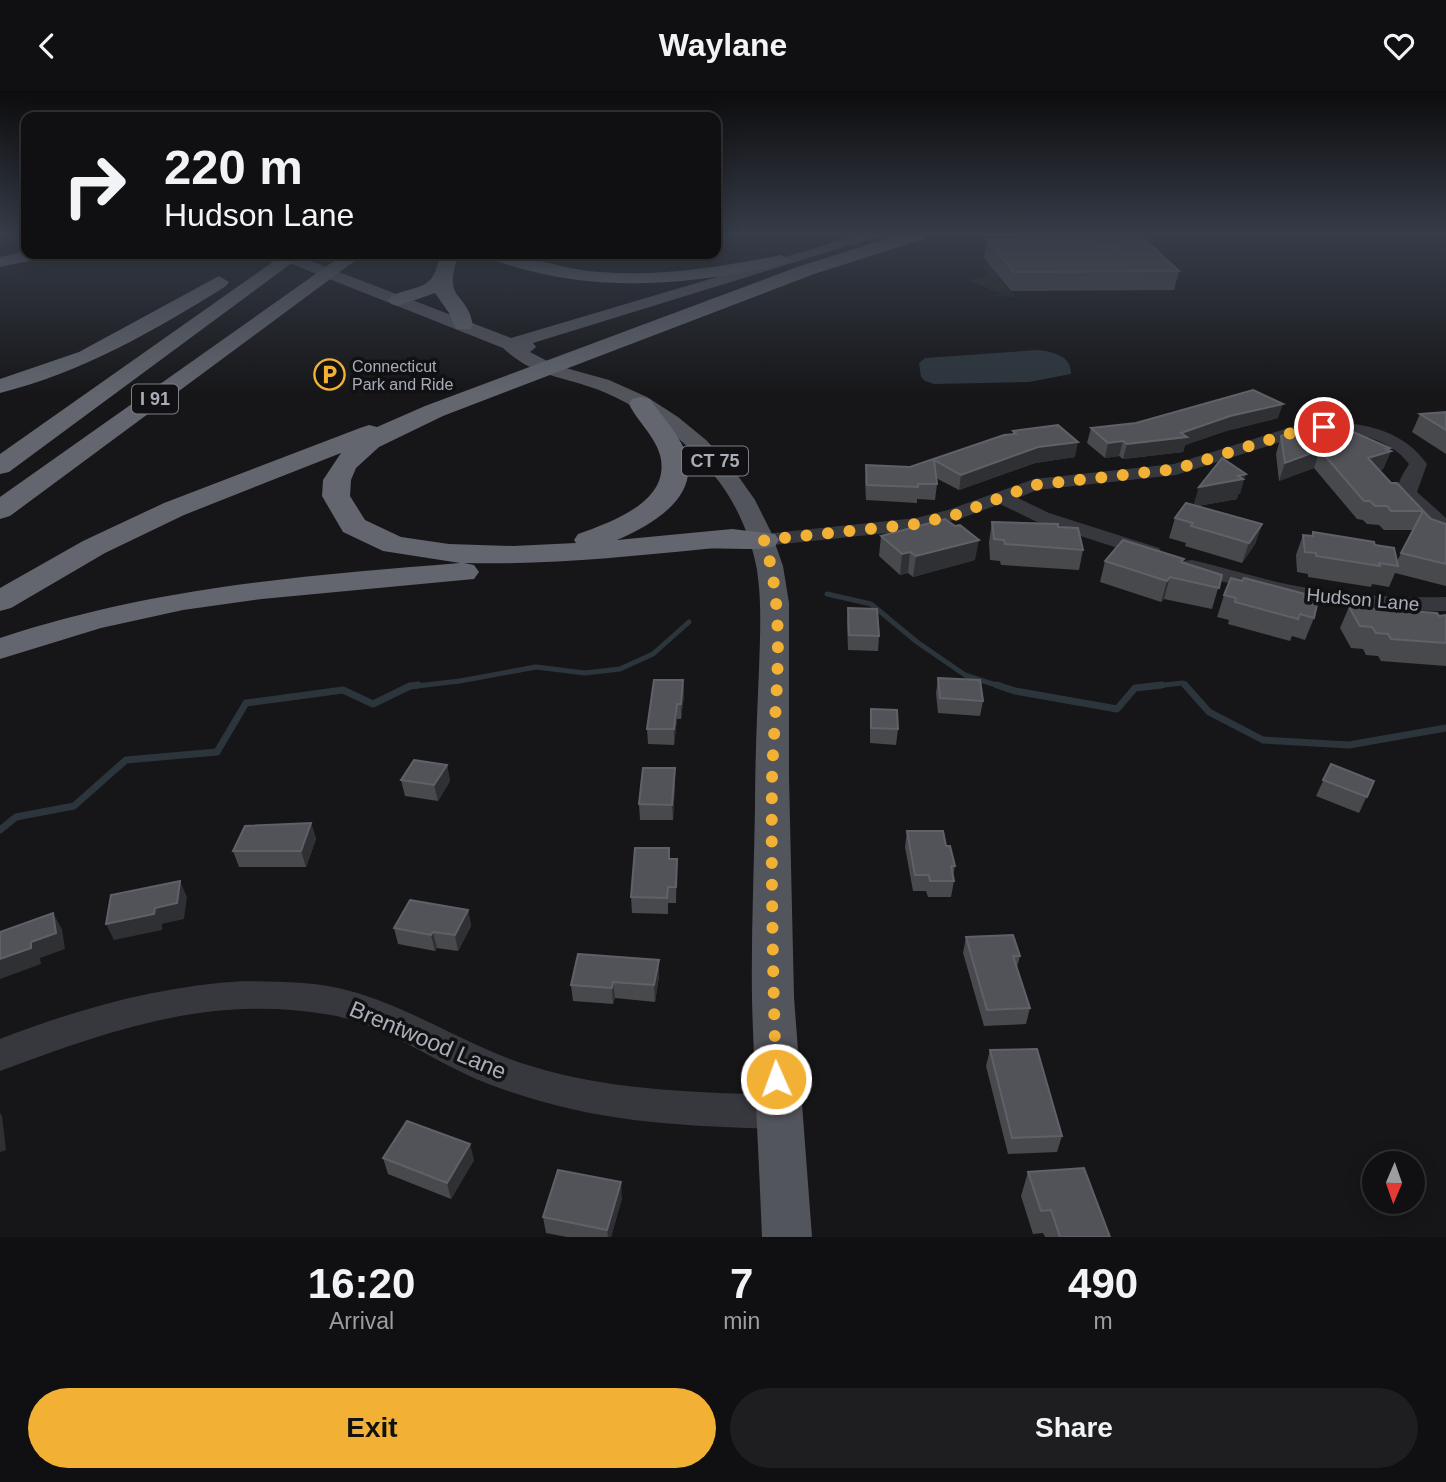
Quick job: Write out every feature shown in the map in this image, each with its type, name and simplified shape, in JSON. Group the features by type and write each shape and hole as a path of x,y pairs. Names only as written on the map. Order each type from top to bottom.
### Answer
{"highway":[{"path":"0,386 58,369 96,354 210,288"},
{"name":"I 91","path":"0,446 231,288"},
{"path":"0,466 235,288"},
{"path":"0,489 274,288"},
{"name":"I 91","path":"0,510 276,288"},
{"path":"398,300 429,288"},
{"path":"444,288 445,297 461,314 463,325"},
{"path":"0,601 94,547 183,505 386,426 434,411 758,288"},
{"path":"516,555 569,546 607,534 634,521 663,498 674,476 674,459 641,404"},
{"path":"434,411 382,435 347,461 337,478 335,490 342,514 362,532 402,548 449,555 516,555 732,538 764,540"},
{"path":"0,649 102,617 212,596 333,583 735,550 764,540"}],"main road":[{"name":"CT 75","path":"363,288 510,344 522,357 572,378 604,385 641,404 692,440 719,466 749,506 764,540 773,576 776,628 772,888 778,1112 786,1237"},
{"path":"510,344 698,288"}],"street":[{"path":"764,540 916,524 955,515 1034,485 1176,469 1307,428 1324,427 1370,433 1408,450 1418,464 1407,492 1418,506 1446,528"},
{"name":"Hudson Lane","path":"1001,497 1041,517 1251,584 1347,601 1393,605 1446,604"},
{"name":"Brentwood Lane","path":"0,1055 48,1036 150,1004 253,994 324,999 355,1007 424,1036 466,1058 558,1091 673,1110 778,1112"}],"shaded area":[{"path":"988,288 1008,288 1016,297 989,296 1007,292 998,293"},
{"path":"1038,350 1055,353 1065,359 1071,374 1029,382 934,384 921,377 919,363 925,358"}],"building":[{"path":"1253,390 1283,404 1230,416 1181,433 1187,437 1127,444 1123,441 1108,443 1091,428 1136,423"},
{"path":"1446,412 1446,430 1420,414"},
{"path":"1330,422 1390,448 1386,449 1391,451 1368,458 1391,483 1397,483 1431,519 1446,524 1446,564 1401,553 1423,511 1391,511 1387,506 1375,506 1370,501 1364,501 1320,450 1285,463 1281,436"},
{"path":"1058,425 1078,442 1038,447 961,475 934,460 937,484 918,484 918,487 867,485 866,465 910,467 1004,435 1016,434 1013,431"},
{"path":"1222,458 1246,474 1238,476 1243,479 1199,487"},
{"path":"1186,503 1262,524 1249,543 1191,526 1193,523 1175,518"},
{"path":"945,519 955,526 960,525 979,540 916,556 910,552 902,554 881,536"},
{"path":"992,522 1058,524 1058,527 1078,528 1083,550 1005,544 1004,540 994,539"},
{"path":"1313,532 1394,548 1398,566 1379,563 1380,566 1305,552 1303,535 1313,536"},
{"path":"1123,540 1184,559 1181,562 1222,575 1219,588 1170,577 1167,581 1105,561"},
{"path":"1231,578 1242,581 1244,578 1318,600 1314,618 1300,614 1298,619 1235,602 1236,598 1224,595"},
{"path":"1349,607 1446,615 1446,643 1391,639 1388,634 1376,633 1372,627 1360,626"},
{"path":"848,608 877,609 879,636 849,635"},
{"path":"938,678 980,680 983,701 940,698"},
{"path":"654,680 683,680 681,704 677,704 674,729 647,729"},
{"path":"871,709 897,710 898,729 871,728"},
{"path":"414,760 447,765 434,785 401,780"},
{"path":"1331,764 1374,781 1367,797 1323,780"},
{"path":"643,768 675,768 672,805 639,804"},
{"path":"311,823 301,851 233,851 245,826"},
{"path":"907,831 943,831 955,866 951,866 954,881 930,881 929,875 915,875"},
{"path":"635,848 669,848 669,859 677,859 676,887 668,887 667,898 631,897"},
{"path":"180,881 177,903 155,908 154,914 106,924 111,895"},
{"path":"410,900 468,910 455,935 433,932 431,935 394,928"},
{"path":"53,913 56,933 31,942 31,948 0,959 0,932"},
{"path":"1013,935 1020,956 1013,956 1030,1008 987,1010 966,937"},
{"path":"578,954 659,960 654,985 613,982 612,988 571,985"},
{"path":"1037,1049 1062,1136 1012,1138 990,1050"},
{"path":"407,1121 470,1144 447,1183 383,1158"},
{"path":"1084,1168 1110,1237 1060,1237 1051,1210 1041,1211 1028,1172"},
{"path":"558,1170 621,1182 607,1230 543,1217"}],"waterway":[{"path":"827,594 871,604 917,642 965,675 1002,687"},
{"path":"408,687 536,667 585,673 620,669 653,654 689,622"},
{"path":"0,830 16,817 74,806 126,760 217,752 246,703 343,690 373,704 410,686 418,685"},
{"path":"997,685 1015,691 1117,709 1135,688 1162,685"},
{"path":"1145,687 1185,685"},
{"path":"1185,685 1209,712 1263,740 1349,745 1446,728"}],"place":[{"name":"Connecticut Park and Ride","path":"329,375"}],"route":[{"path":"776,1079 772,888 776,628 773,576 764,540 870,531 916,524 955,515 1034,485 1176,469 1307,428 1324,427"}]}
